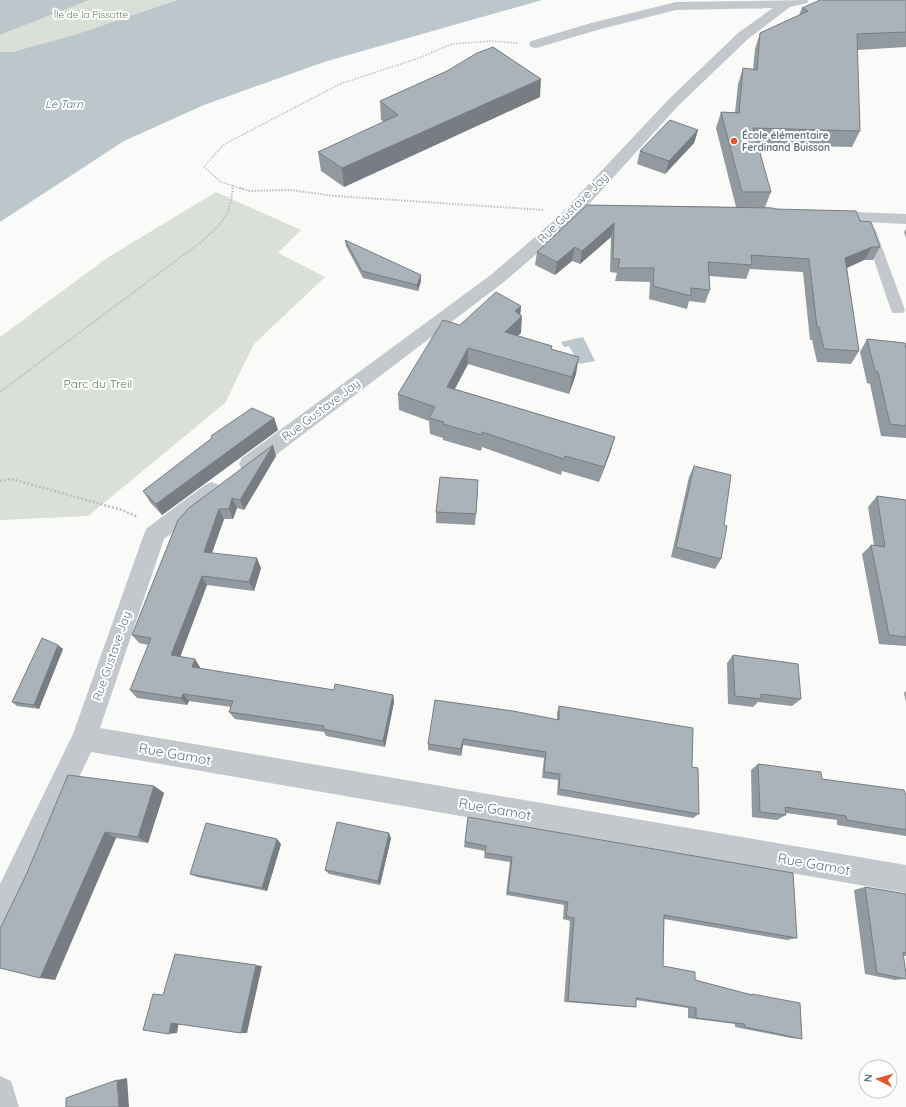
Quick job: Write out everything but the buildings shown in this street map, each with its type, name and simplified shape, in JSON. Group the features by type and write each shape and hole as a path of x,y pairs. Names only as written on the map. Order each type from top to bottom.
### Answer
{"street":[{"path":"536,44 596,26 676,6 795,2"},
{"name":"Rue Gustave Jay","path":"0,915 84,738 155,534 498,278 572,212 674,102 742,36 795,2"},
{"path":"572,212 596,212"},
{"path":"814,215 906,219"},
{"name":"Rue Gamot","path":"84,738 906,879"},
{"path":"0,1092 3,1107"}],"lane":[{"path":"866,218 898,310"}],"path":[{"path":"536,44 491,41 452,44 419,58 340,84 223,145 204,167 221,182 249,191 290,190 343,197 572,212"},
{"path":"0,392 125,300 223,222 230,209 232,185"},
{"path":"0,481 12,479 122,510 164,527"}],"green space":[{"name":"Île de la Pissotte","path":"89,0 177,0 74,35 12,52 0,52 0,35"},
{"name":"Parc du Treil","path":"216,192 301,230 278,253 325,277 254,344 225,403 88,516 0,520 0,337 107,258"}],"water":[{"path":"0,0 89,0 0,35"},
{"name":"Le Tarn","path":"177,0 542,0 324,62 204,105 124,141 0,222 0,52 12,52 74,35"},
{"path":"583,337 595,361 579,364 569,346 564,347 561,342"}],"place":[{"name":"École élémentaire Ferdinand Buisson","path":"734,141"}]}
